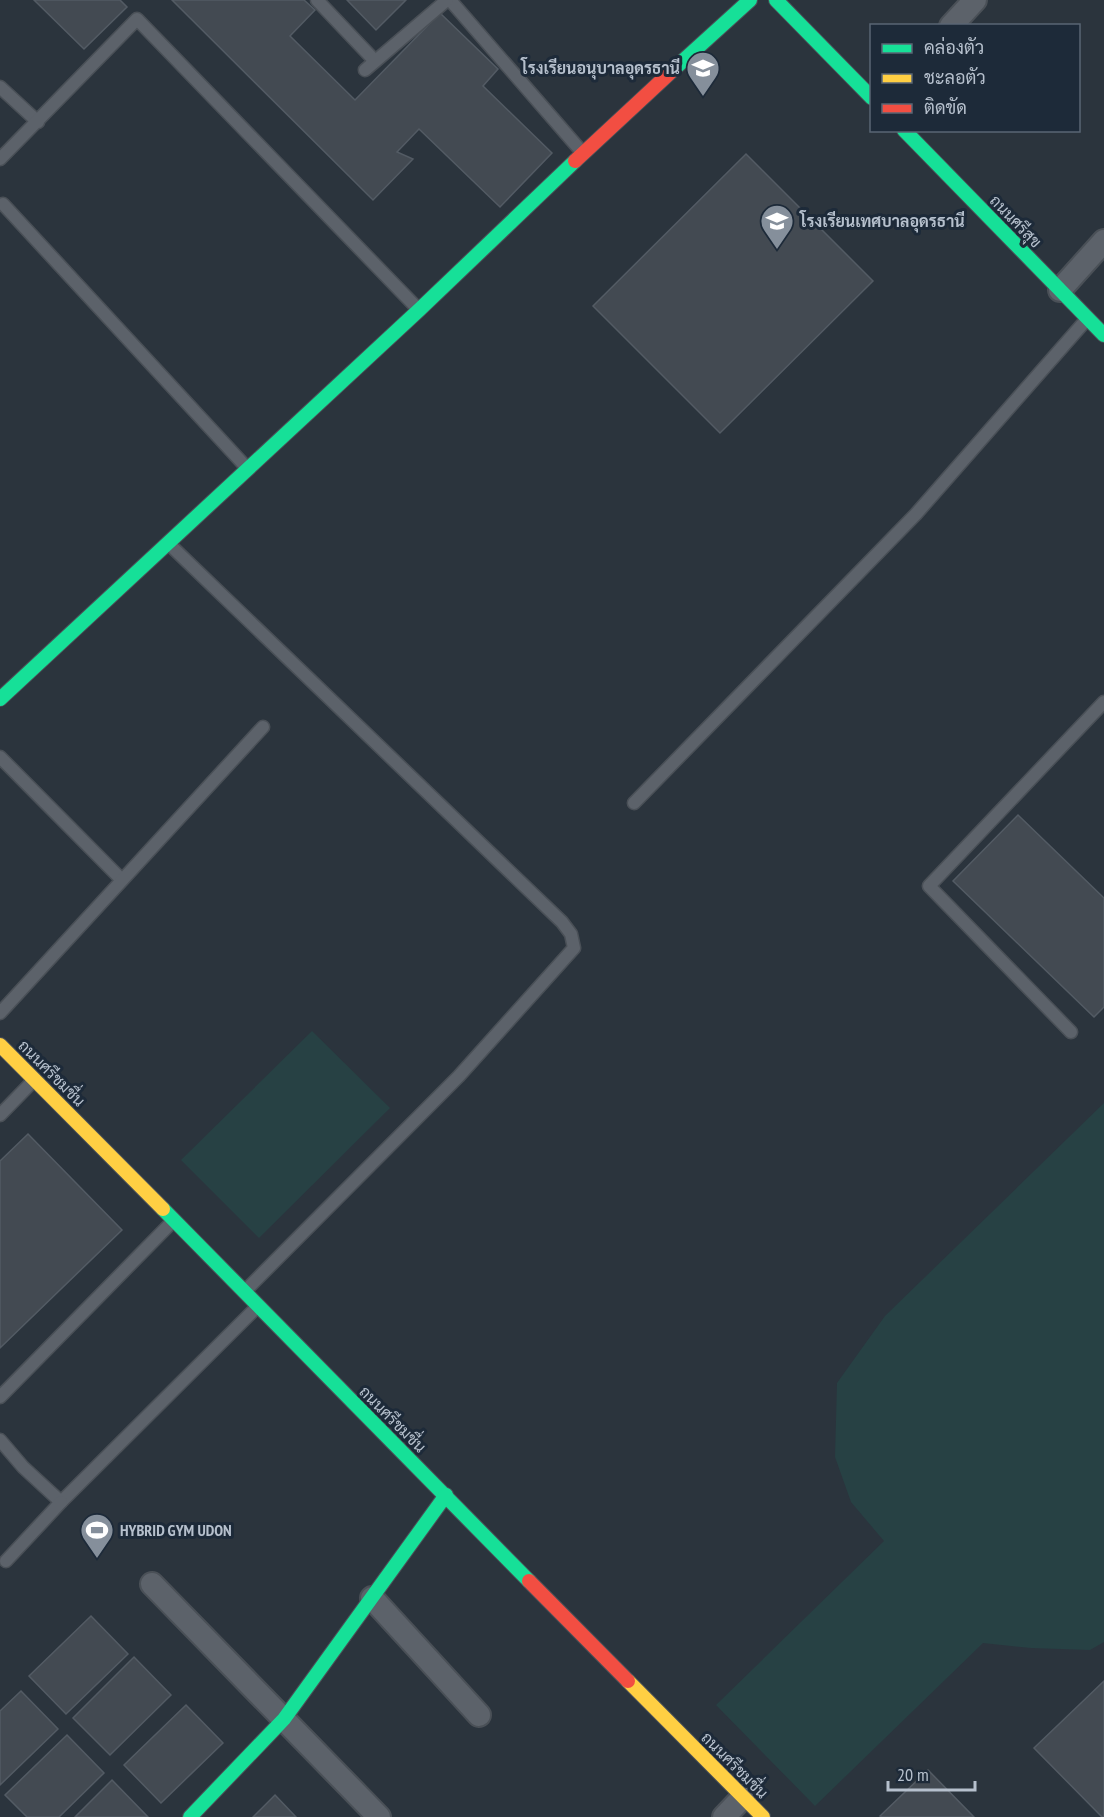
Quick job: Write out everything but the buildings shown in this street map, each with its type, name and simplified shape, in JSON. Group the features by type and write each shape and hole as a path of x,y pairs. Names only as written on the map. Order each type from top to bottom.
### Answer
{"street":[{"path":"0,699 419,310 583,153 750,0"},
{"path":"776,0 870,96"},
{"path":"953,24 975,0"},
{"name":"ถนนศรีสุข","path":"906,132 1104,335"},
{"path":"1060,290 1104,241"},
{"name":"ถนนศรีชมชื่น","path":"0,1045 763,1817"},
{"path":"190,1817 284,1719 446,1495"},
{"path":"152,1584 379,1817"},
{"path":"372,1598 479,1715"},
{"path":"724,1817 743,1797"}],"lane":[{"path":"316,0 375,61"},
{"path":"365,70 449,0 583,153"},
{"path":"0,159 137,18 419,310"},
{"path":"0,87 38,122"},
{"path":"3,204 248,469"},
{"path":"634,803 916,514 1087,318"},
{"path":"168,543 562,922 571,934 574,948 459,1076 245,1292"},
{"path":"1071,1032 929,886 1104,702"},
{"path":"0,1013 263,727"},
{"path":"0,757 123,880"},
{"path":"0,1114 34,1079"},
{"path":"0,1396 174,1221"},
{"path":"6,1561 258,1306"},
{"path":"0,1440 23,1467 62,1502"}],"green space":[{"path":"312,1031 390,1108 259,1238 181,1160"},
{"path":"1104,1103 1104,1642 1090,1650 1031,1648 983,1643 815,1806 716,1705 884,1541 851,1502 835,1457 837,1383 885,1316"}],"traffic: fast":[{"path":"674,69 750,0"},
{"path":"776,0 870,96"},
{"path":"906,132 1104,335"},
{"path":"0,699 419,310 575,161"},
{"path":"163,1209 529,1581"},
{"path":"190,1817 284,1719 446,1495"}],"traffic: slow":[{"path":"0,1045 163,1209"},
{"path":"628,1681 763,1817"}],"traffic: jam":[{"path":"575,161 674,69"},
{"path":"529,1581 628,1681"}],"place":[{"name":"โรงเรียนอนุบาลอุดรธานี","path":"703,97"},
{"name":"โรงเรียนเทศบาลอุดรธานี","path":"777,250"},
{"name":"HYBRID GYM UDON","path":"97,1559"}]}
